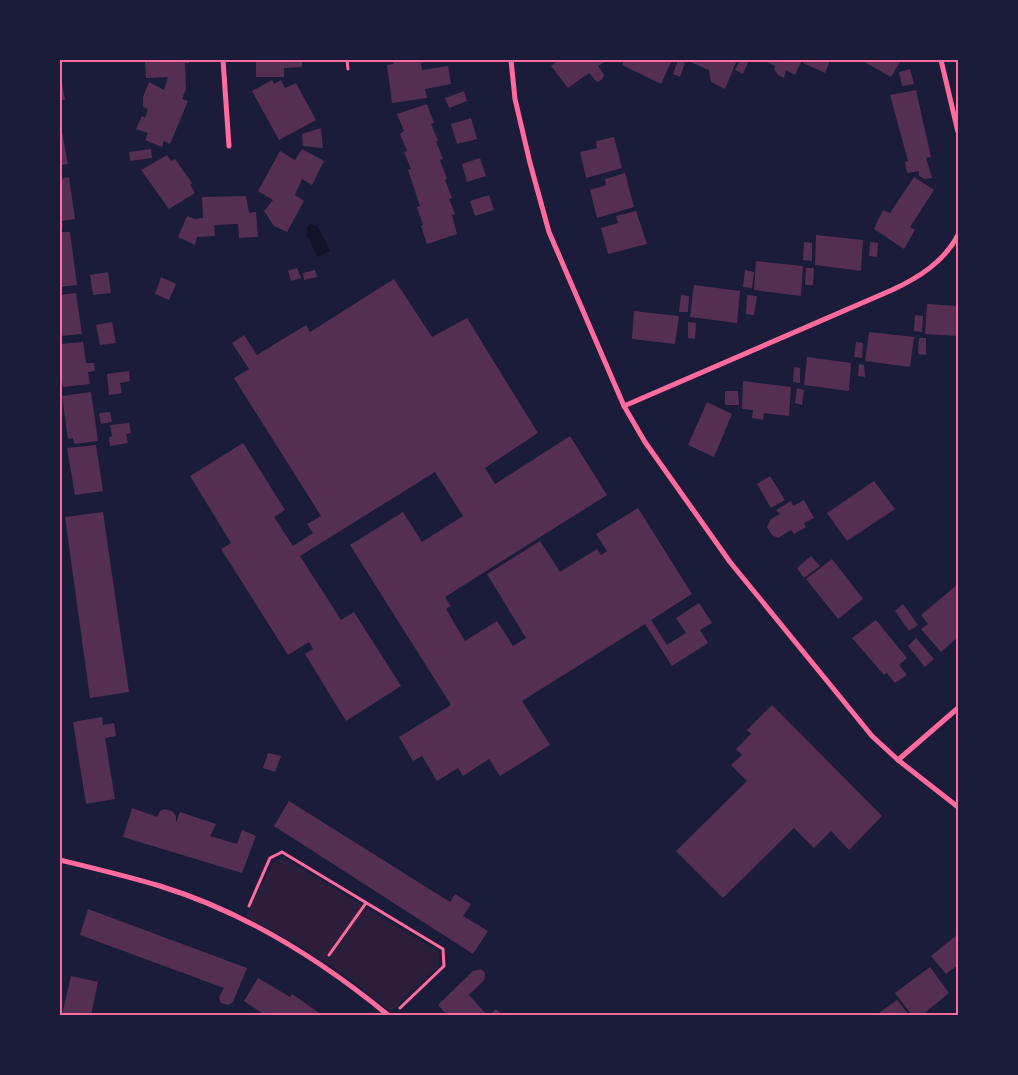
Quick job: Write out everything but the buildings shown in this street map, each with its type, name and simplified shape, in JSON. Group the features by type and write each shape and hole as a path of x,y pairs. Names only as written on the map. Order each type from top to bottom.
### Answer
{"street":[{"path":"223,60 229,146"},
{"path":"510,60 515,99 530,163 550,232 608,372 624,406 645,442 730,562 872,736 898,760 958,807"},
{"path":"941,60 958,132"},
{"path":"624,406 918,278 941,258 958,235"},
{"path":"898,760 958,708"},
{"path":"60,860 160,886 200,900 300,950 342,978 388,1015"}],"path":[{"path":"347,60 348,69"},
{"path":"242,920 270,858 282,852 443,949 444,966 398,1009"},
{"path":"323,965 366,903"}],"shaded area":[{"path":"310,224 318,227 330,251 318,257 306,234 307,227"},
{"path":"283,857 439,952 439,966 391,1012 345,975 303,948 246,917 273,862"}]}
